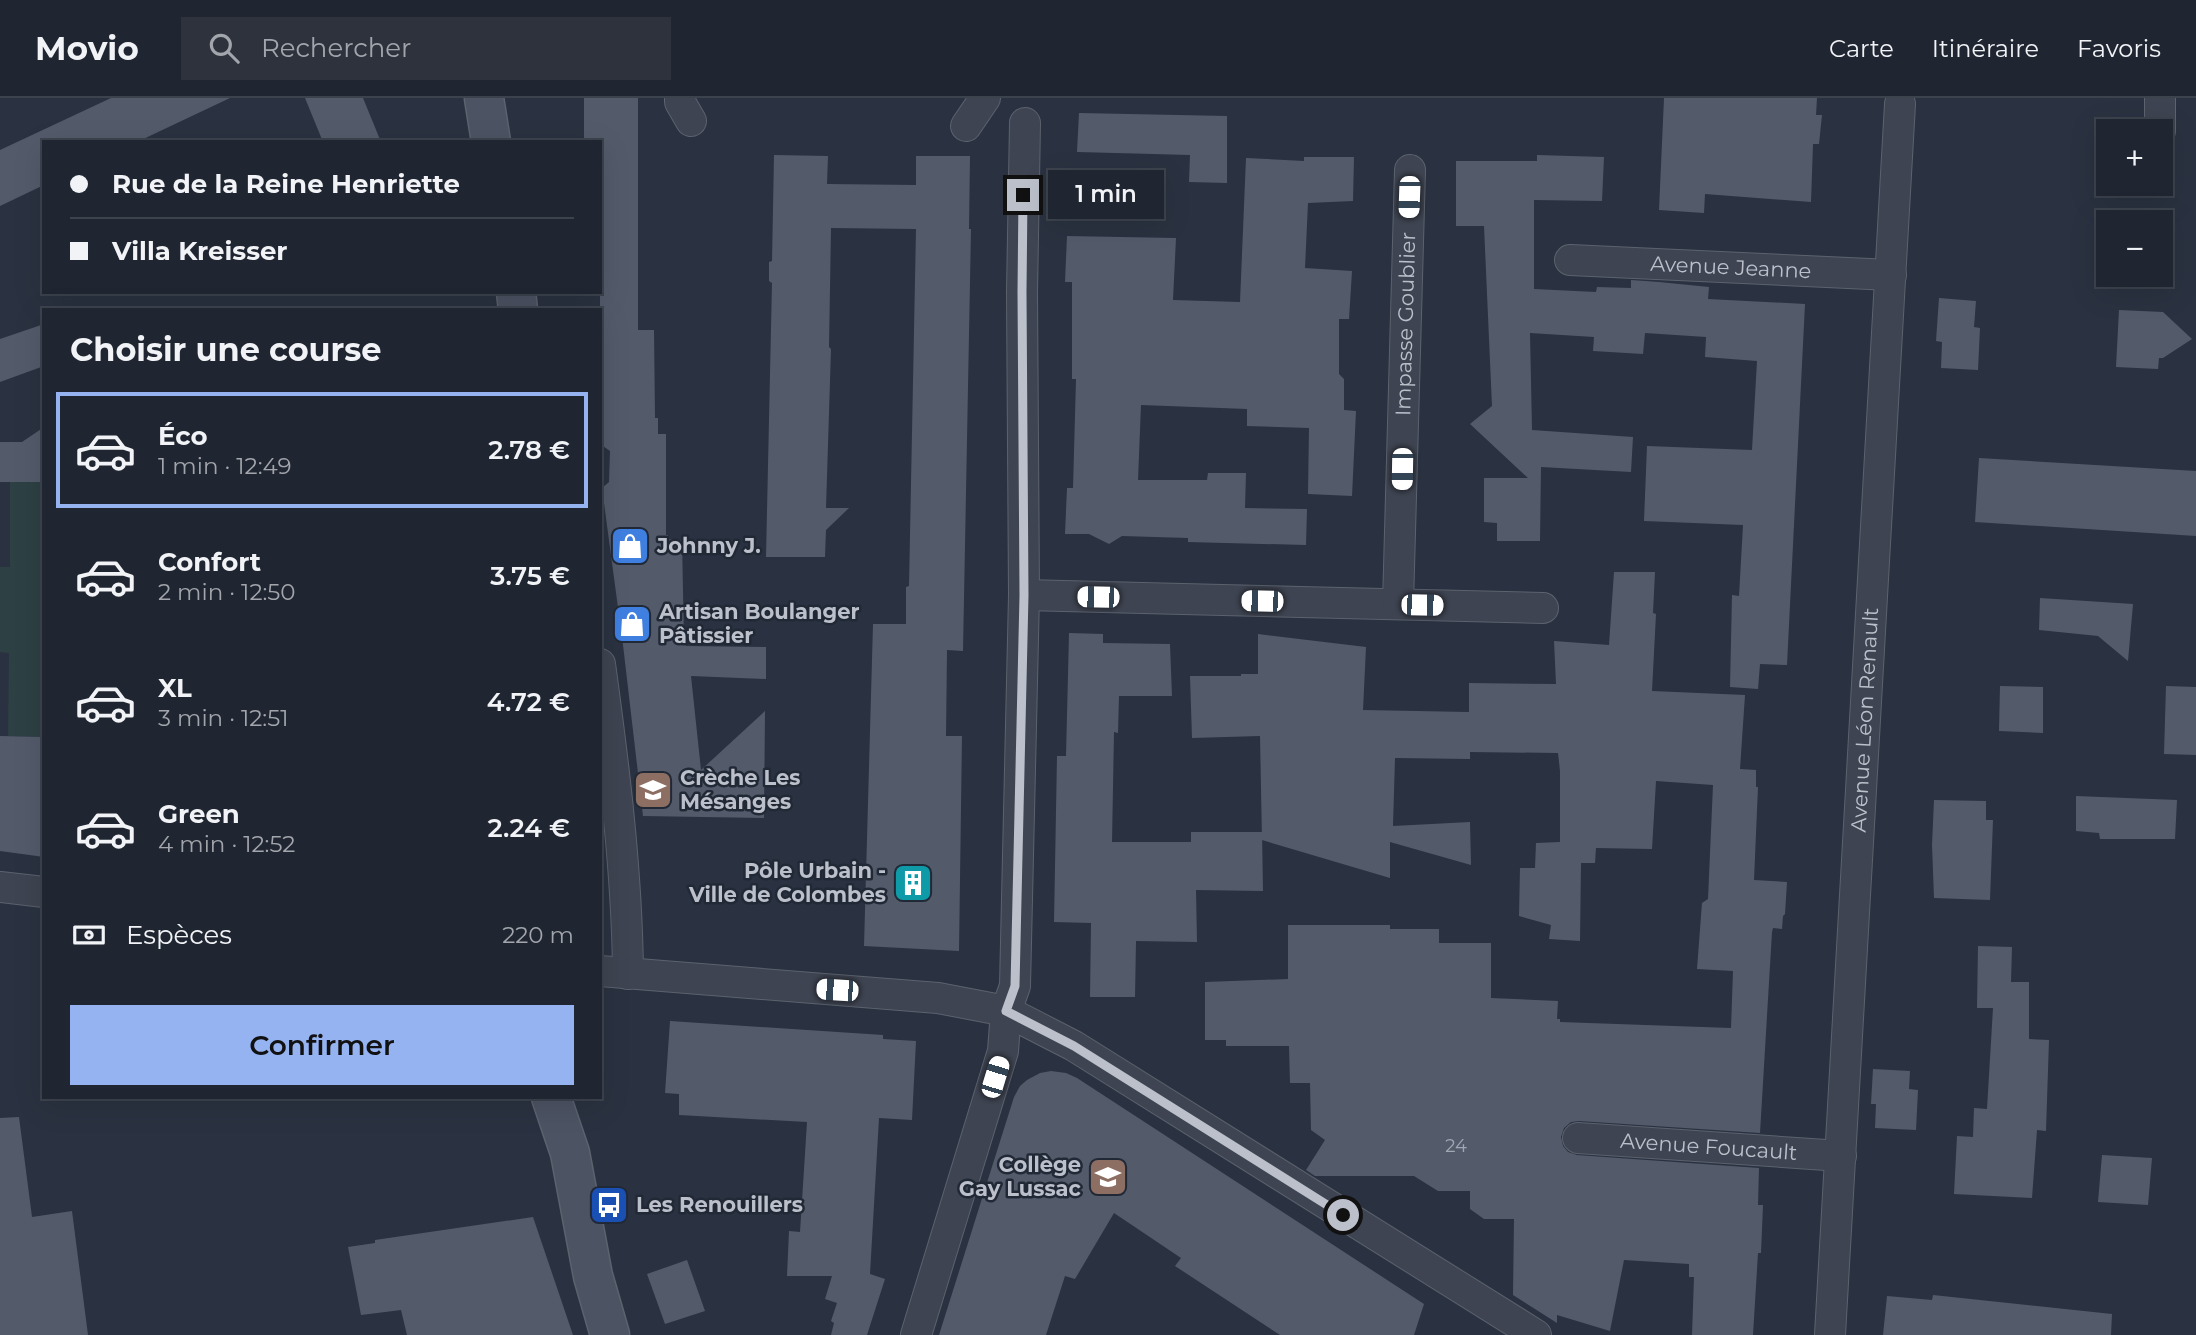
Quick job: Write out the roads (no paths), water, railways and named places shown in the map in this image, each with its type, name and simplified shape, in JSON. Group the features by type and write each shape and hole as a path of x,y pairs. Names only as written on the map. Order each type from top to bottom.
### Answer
{"street":[{"path":"484,98 491,140"},
{"path":"966,125 985,98"},
{"path":"2160,98 2160,119"},
{"name":"Avenue Léon Renault","path":"1830,1335 1900,104"},
{"path":"916,1335 1003,1051 1006,1011 1015,986 1024,595 1022,292 1025,123"},
{"name":"Impasse Goublier","path":"1398,604 1410,170"},
{"name":"Avenue Jeanne","path":"1570,260 1891,275"},
{"path":"1024,595 1544,608"},
{"path":"602,681 628,932 614,972 938,998 1006,1011 1074,1046 1536,1335"},
{"path":"0,887 42,892"},
{"path":"552,1099 576,1178 593,1276 610,1335"},
{"name":"Avenue Foucault","path":"1578,1139 1841,1156"}],"place":[{"name":"Johnny J.","path":"630,546"},
{"name":"Artisan Boulanger Pâtissier","path":"632,624"},
{"name":"Crèche Les Mésanges","path":"653,790"},
{"name":"Pôle Urbain - Ville de Colombes","path":"913,883"},
{"name":"Collège Gay Lussac","path":"1108,1177"},
{"name":"Les Renouillers","path":"609,1205"}]}
